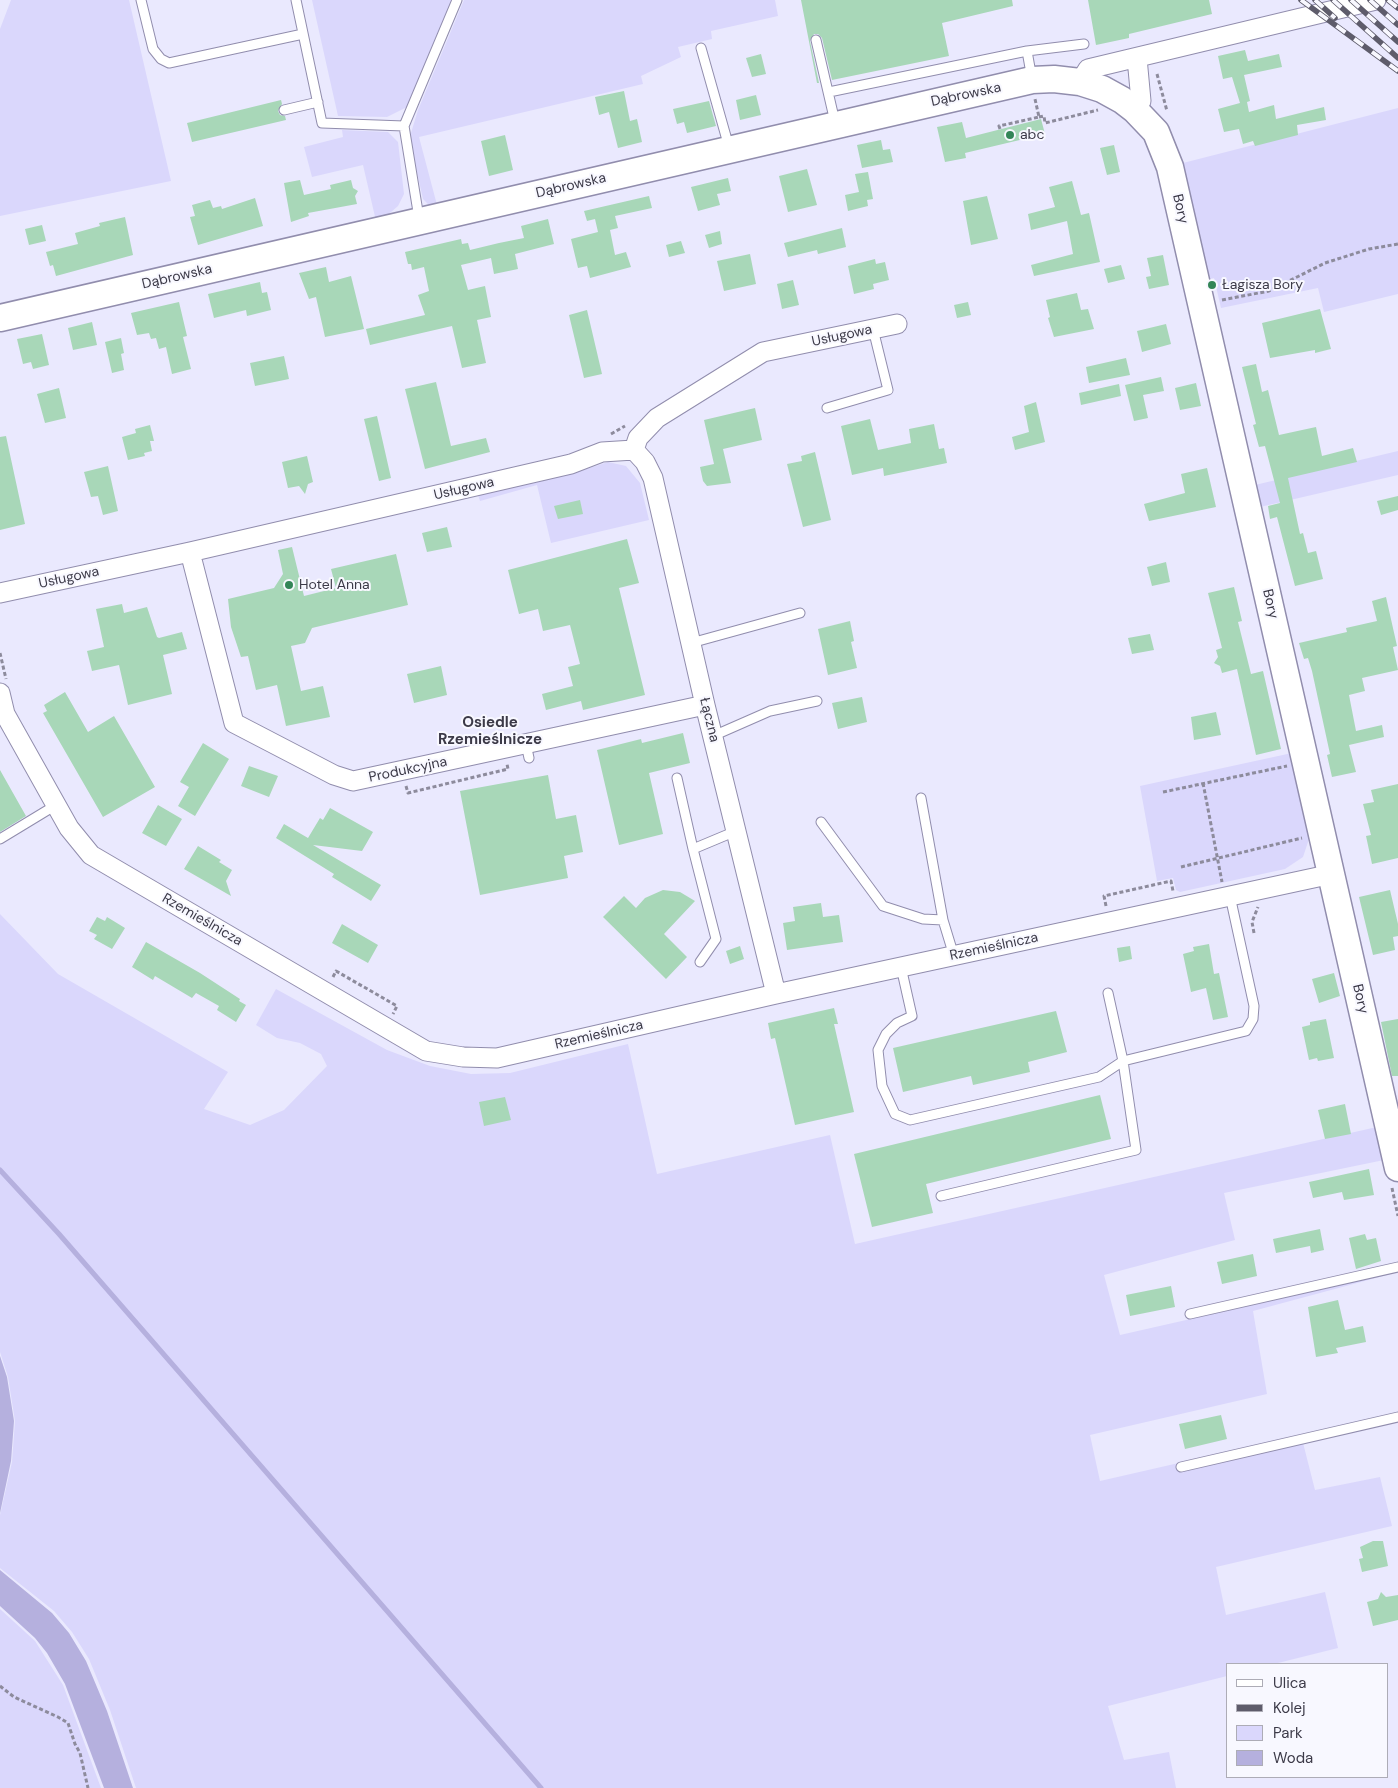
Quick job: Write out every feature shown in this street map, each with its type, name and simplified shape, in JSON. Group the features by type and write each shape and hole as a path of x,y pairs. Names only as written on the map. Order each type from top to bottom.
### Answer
{"street":[{"path":"1080,82 1088,69 1376,0"},
{"path":"1136,110 1141,101 1137,58"},
{"name":"Dąbrowska","path":"0,318 836,125 1032,86 1054,79 1080,82"},
{"name":"Bory","path":"1080,82 1102,89 1136,110 1156,132 1170,167 1398,1168"},
{"name":"Usługowa","path":"0,593 190,552 572,464 602,452 634,450 638,438 657,418 763,352 896,324"},
{"name":"Łączna","path":"634,450 645,462 653,478 705,705 776,994"},
{"name":"Produkcyjna","path":"190,552 234,723 334,775 353,781 528,751 705,705"},
{"name":"Rzemieślnicza","path":"3,687 5,714 69,828 91,855 426,1051 463,1057 497,1058 776,994 954,956 1231,889 1332,874"}],"lane":[{"path":"141,0 154,49 160,59 169,63 303,34"},
{"path":"296,0 322,123 404,126"},
{"path":"420,221 404,126 457,0"},
{"path":"816,40 836,125"},
{"path":"829,92 1026,51 1084,44"},
{"path":"702,48 729,149"},
{"path":"1026,51 1032,86"},
{"path":"284,110 318,102"},
{"path":"826,408 888,390 873,329"},
{"path":"691,643 800,613"},
{"path":"713,736 770,711 816,701"},
{"path":"677,778 716,939 700,962"},
{"path":"921,798 943,920 954,956"},
{"path":"0,839 56,805"},
{"path":"821,822 884,906 923,919 943,920"},
{"path":"693,849 736,832"},
{"path":"901,967 912,1016 897,1023 886,1034 878,1050 882,1086 895,1114 910,1120 1099,1077 1123,1061 1246,1030 1253,1019 1254,1006 1231,889"},
{"path":"941,1196 1136,1150 1123,1061 1108,993"},
{"path":"1190,1314 1398,1267"},
{"path":"1181,1467 1398,1417"}],"path":[{"path":"1032,86 1039,117"},
{"path":"1000,129 1000,126 1044,116 1045,122 1105,108"},
{"path":"1201,303 1269,291 1325,263 1369,249 1398,244"},
{"path":"0,653 3,687"},
{"path":"405,782 408,793 508,769 505,757 528,751"},
{"path":"1163,792 1296,764"},
{"path":"1203,783 1223,885 1231,889"},
{"path":"1181,867 1304,838"},
{"path":"1106,910 1104,896 1171,881 1174,895"},
{"path":"329,983 336,971 397,1006 390,1019"},
{"path":"0,1686 14,1697 58,1717 68,1724 80,1753 88,1788"}],"green space":[{"path":"11,0 129,0 171,181 0,216 0,29"},
{"path":"312,0 453,0 407,107 387,117 338,116"},
{"path":"464,0 775,0 778,16 711,31 712,39 678,47 681,57 641,76 643,84 419,137 437,205 430,206 423,199 411,146 411,133 418,110"},
{"path":"1398,108 1398,294 1324,312 1318,288 1221,308 1214,278 1209,279 1183,163"},
{"path":"342,130 388,132 398,142 404,194 398,206 383,219 376,221 363,165 312,177 304,147 343,137"},
{"path":"1398,451 1398,475 1260,507 1255,485"},
{"path":"608,462 626,466 640,483 649,520 551,543 537,485 480,501 478,495 574,473"},
{"path":"1292,753 1311,833 1303,857 1285,869 1180,892 1176,890 1173,878 1157,881 1140,786"},
{"path":"0,914 58,974 228,1072 204,1109 250,1125 284,1110 327,1066 321,1054 300,1043 277,1038 256,1025 276,989 387,1050 430,1066 471,1074 510,1073 628,1044 657,1174 830,1135 855,1244 1377,1127 1384,1160 1224,1193 1235,1240 1104,1275 1120,1335 1398,1272 1253,1311 1267,1394 1090,1435 1100,1481 1301,1435 1315,1490 1380,1477 1392,1526 1216,1567 1226,1615 1325,1592 1338,1648 1278,1663 1226,1663 1226,1676 1108,1706 1124,1760 1169,1752 1176,1788 136,1788 110,1710 89,1659 72,1632 54,1611 0,1568 0,1515 12,1462 15,1421 8,1377 0,1352"},
{"path":"0,1609 35,1641 63,1685 101,1788 0,1788"}],"water":[{"path":"0,1356 7,1377 14,1421 11,1461 0,1513"},
{"path":"0,1570 52,1613 69,1633 86,1661 107,1711 133,1788 104,1788 65,1684 47,1653 35,1638 0,1606"}],"building":[{"path":"801,0 1012,0 1013,6 942,23 949,56 832,80 822,38 818,34 814,34 810,41 819,83 817,83"},
{"path":"1088,0 1209,0 1212,14 1129,34 1129,38 1096,45"},
{"path":"1245,50 1248,61 1279,54 1282,67 1244,75 1250,101 1247,102 1249,112 1274,105 1276,119 1324,107 1326,120 1297,125 1298,135 1255,146 1253,141 1243,144 1239,129 1224,132 1218,109 1240,103 1232,77 1223,79 1218,56"},
{"path":"761,54 766,74 752,77 746,58"},
{"path":"624,91 630,121 637,119 642,142 618,148 609,112 599,115 595,97"},
{"path":"756,95 761,115 740,120 736,100"},
{"path":"281,100 282,104 278,111 280,115 285,116 286,120 192,142 187,123"},
{"path":"709,101 716,126 687,133 684,122 677,124 673,109"},
{"path":"1041,119 1045,134 965,153 966,158 945,162 937,127 962,122 966,138"},
{"path":"505,135 513,170 489,176 481,141"},
{"path":"881,140 883,150 890,149 893,162 862,168 857,145"},
{"path":"1114,145 1120,172 1107,175 1100,148"},
{"path":"807,169 817,205 788,212 779,176"},
{"path":"868,172 873,199 867,200 868,206 848,211 845,195 859,192 855,174"},
{"path":"728,178 731,191 717,194 720,205 698,211 691,187"},
{"path":"300,180 304,195 331,189 330,185 351,180 353,188 358,191 355,196 357,204 308,213 309,216 291,222 284,183"},
{"path":"1072,181 1081,215 1089,213 1100,262 1034,276 1031,265 1073,254 1067,221 1031,230 1028,214 1055,207 1049,187"},
{"path":"649,196 652,208 615,216 618,228 610,230 615,255 626,252 631,267 590,278 587,266 578,268 571,239 598,232 595,219 587,221 584,211"},
{"path":"987,196 998,239 971,245 963,201"},
{"path":"255,198 263,226 198,245 190,217 195,216 192,205 210,200 213,208 221,206 222,209"},
{"path":"125,217 133,255 56,276 53,265 50,266 46,252 78,244 75,233 100,226 99,223"},
{"path":"548,219 554,244 515,254 518,269 494,274 491,258 461,265 468,290 485,286 491,317 477,320 486,363 462,368 452,326 370,345 366,329 425,315 418,295 429,291 424,267 412,270 411,264 408,264 405,252 461,239 462,244 468,243 470,250 524,238 521,226"},
{"path":"42,225 46,241 29,245 25,229"},
{"path":"842,228 846,247 818,254 817,250 788,257 784,243"},
{"path":"720,231 722,244 709,248 705,235"},
{"path":"681,241 685,253 669,257 666,245"},
{"path":"750,254 756,284 724,291 717,261"},
{"path":"1163,255 1169,285 1149,289 1146,277 1151,276 1147,258"},
{"path":"875,259 876,264 885,262 889,280 873,284 874,289 854,294 848,266"},
{"path":"1121,265 1125,279 1108,283 1104,269"},
{"path":"326,267 329,282 351,276 364,329 325,337 316,297 309,299 299,273"},
{"path":"793,280 799,305 782,309 777,284"},
{"path":"260,282 262,293 267,292 271,310 247,316 246,310 214,318 208,294"},
{"path":"1077,293 1081,310 1088,309 1094,329 1054,337 1048,318 1050,317 1046,300"},
{"path":"179,302 187,336 183,337 191,369 172,374 166,347 159,349 156,338 151,339 149,333 137,335 131,313"},
{"path":"968,302 971,315 957,318 954,305"},
{"path":"1320,309 1331,349 1315,353 1315,350 1270,358 1262,323"},
{"path":"587,310 602,374 584,378 569,315"},
{"path":"92,322 97,345 73,350 68,328"},
{"path":"1166,324 1171,344 1142,352 1137,331"},
{"path":"42,334 49,365 33,369 31,362 23,364 17,339"},
{"path":"121,338 124,353 121,354 124,370 112,373 105,342"},
{"path":"284,356 289,379 255,386 250,363"},
{"path":"1126,358 1130,375 1089,383 1086,367"},
{"path":"1256,364 1262,392 1268,390 1279,435 1316,427 1322,456 1353,448 1357,462 1288,478 1300,534 1303,533 1308,553 1316,551 1323,579 1295,586 1277,517 1270,519 1268,506 1280,503 1265,446 1259,447 1253,425 1256,424 1242,367"},
{"path":"1161,377 1164,391 1143,395 1148,418 1134,421 1125,385"},
{"path":"436,382 451,446 486,438 490,452 425,469 405,389"},
{"path":"1196,383 1201,406 1180,410 1175,388"},
{"path":"1119,384 1121,396 1081,405 1079,393"},
{"path":"59,388 66,418 45,423 37,394"},
{"path":"1036,402 1045,442 1015,450 1012,437 1029,432 1024,406"},
{"path":"755,408 762,440 723,449 731,483 707,486 703,481 700,467 714,464 704,420"},
{"path":"377,416 391,478 379,481 364,419"},
{"path":"870,419 878,450 911,443 909,429 934,424 939,449 944,448 947,463 884,476 883,468 852,475 841,426"},
{"path":"150,425 154,441 150,441 152,451 144,453 145,456 128,460 122,437 136,433 135,429"},
{"path":"6,436 25,524 0,530 0,437"},
{"path":"815,452 831,520 803,527 787,464 802,461 801,456"},
{"path":"307,456 313,482 308,484 305,494 299,486 288,488 282,462"},
{"path":"108,466 118,511 103,515 98,496 91,497 84,472"},
{"path":"1207,468 1216,507 1149,521 1144,504 1185,493 1181,474"},
{"path":"1398,496 1398,510 1381,515 1377,501"},
{"path":"580,500 583,514 558,519 554,506"},
{"path":"447,527 452,547 427,552 422,533"},
{"path":"627,539 639,583 619,588 645,695 583,710 581,701 546,710 542,694 573,686 568,667 580,664 570,625 543,631 538,609 519,614 508,570"},
{"path":"292,547 304,596 336,588 331,569 396,554 408,605 312,628 305,643 291,646 301,691 323,686 330,717 286,726 277,685 256,690 248,656 241,657 231,627 228,599 274,588 283,574 278,550"},
{"path":"1166,562 1170,582 1152,586 1147,567"},
{"path":"1234,587 1242,621 1238,622 1251,674 1263,671 1281,749 1256,755 1237,669 1222,673 1220,666 1214,663 1218,657 1216,650 1222,648 1208,593"},
{"path":"1386,597 1397,646 1393,647 1398,670 1362,678 1365,691 1349,695 1356,731 1382,725 1384,737 1349,745 1356,772 1332,777 1327,755 1330,754 1312,671 1308,658 1304,659 1299,643 1347,632 1346,628 1377,621 1372,601"},
{"path":"122,604 124,613 147,607 157,637 159,638 182,632 187,649 163,655 172,694 128,705 119,665 92,671 87,651 104,647 96,609"},
{"path":"850,621 854,641 851,642 857,668 828,675 818,629"},
{"path":"1150,634 1154,650 1132,654 1128,638"},
{"path":"441,666 447,695 414,703 407,674"},
{"path":"65,692 88,732 114,716 155,787 103,817 43,713 47,711 44,705"},
{"path":"862,697 867,722 838,729 832,703"},
{"path":"1216,712 1221,735 1194,740 1191,717"},
{"path":"683,733 690,763 649,773 663,834 619,845 597,750 641,739 642,743"},
{"path":"203,743 229,759 195,816 178,806 189,787 180,782"},
{"path":"249,766 278,776 269,797 241,786"},
{"path":"0,770 26,816 0,832"},
{"path":"548,775 556,819 576,815 583,852 564,856 568,878 480,895 460,791"},
{"path":"1398,784 1398,858 1372,864 1366,836 1371,835 1363,804 1374,802 1371,790"},
{"path":"158,805 182,819 166,846 142,833"},
{"path":"330,808 373,832 362,851 313,845 381,885 371,901 332,877 334,874 276,838 284,824 308,838 320,818 323,820"},
{"path":"198,846 221,860 219,862 232,870 226,881 231,896 184,869"},
{"path":"663,890 680,892 695,901 664,934 687,957 666,979 603,917 624,896 636,908 645,898"},
{"path":"1390,890 1398,924 1398,936 1393,937 1395,950 1373,955 1359,897"},
{"path":"821,903 823,917 839,915 843,942 787,950 783,923 795,921 793,907"},
{"path":"97,917 105,921 107,917 125,928 112,949 94,939 97,935 89,931"},
{"path":"342,924 378,945 368,963 332,943"},
{"path":"146,942 240,999 239,1001 246,1005 236,1022 217,1010 219,1006 196,993 192,998 155,976 153,980 132,967"},
{"path":"1209,944 1214,974 1219,973 1228,1017 1213,1020 1206,988 1191,992 1183,954 1194,951 1193,947"},
{"path":"740,946 744,959 730,964 726,951"},
{"path":"1130,946 1132,959 1119,962 1117,948"},
{"path":"1334,973 1340,996 1319,1003 1312,979"},
{"path":"834,1008 838,1024 834,1024 854,1112 795,1125 775,1038 771,1039 768,1023"},
{"path":"1056,1011 1067,1052 1028,1062 1030,1072 973,1085 971,1076 903,1092 893,1048"},
{"path":"1326,1019 1334,1058 1318,1061 1317,1058 1309,1060 1302,1027 1310,1025 1310,1022"},
{"path":"1398,1019 1398,1076 1392,1076 1381,1022"},
{"path":"1100,1095 1111,1139 926,1184 933,1213 872,1227 854,1154"},
{"path":"505,1097 511,1120 484,1126 479,1102"},
{"path":"1345,1104 1351,1134 1325,1139 1318,1110"},
{"path":"1369,1169 1374,1195 1344,1200 1342,1192 1313,1198 1309,1182"},
{"path":"1320,1229 1324,1250 1311,1253 1310,1246 1276,1253 1273,1239"},
{"path":"1365,1234 1367,1240 1376,1238 1381,1261 1356,1269 1349,1238"},
{"path":"1253,1254 1257,1276 1222,1284 1217,1262"},
{"path":"1171,1286 1175,1307 1130,1316 1126,1295"},
{"path":"1338,1300 1345,1330 1363,1326 1366,1342 1336,1348 1338,1353 1316,1357 1308,1307"},
{"path":"1221,1415 1227,1439 1185,1449 1179,1424"},
{"path":"1373,1541 1383,1541 1388,1566 1362,1572 1359,1559 1363,1558 1360,1547"},
{"path":"1381,1592 1386,1597 1398,1595 1398,1620 1373,1626 1367,1602 1378,1599"}],"waterway":[{"path":"0,1170 59,1234 541,1788"}],"railway":[{"path":"1301,0 1398,71"},
{"path":"1315,0 1335,18"},
{"path":"1333,0 1398,58"},
{"path":"1351,0 1398,42"},
{"path":"1370,0 1398,25"},
{"path":"1388,0 1398,8"}],"place":[{"name":"abc","path":"1010,135"},
{"name":"Łagisza Bory","path":"1212,285"},
{"name":"Hotel Anna","path":"289,585"}],"district":[{"name":"Osiedle Rzemieślnicze","path":"490,732"}]}
